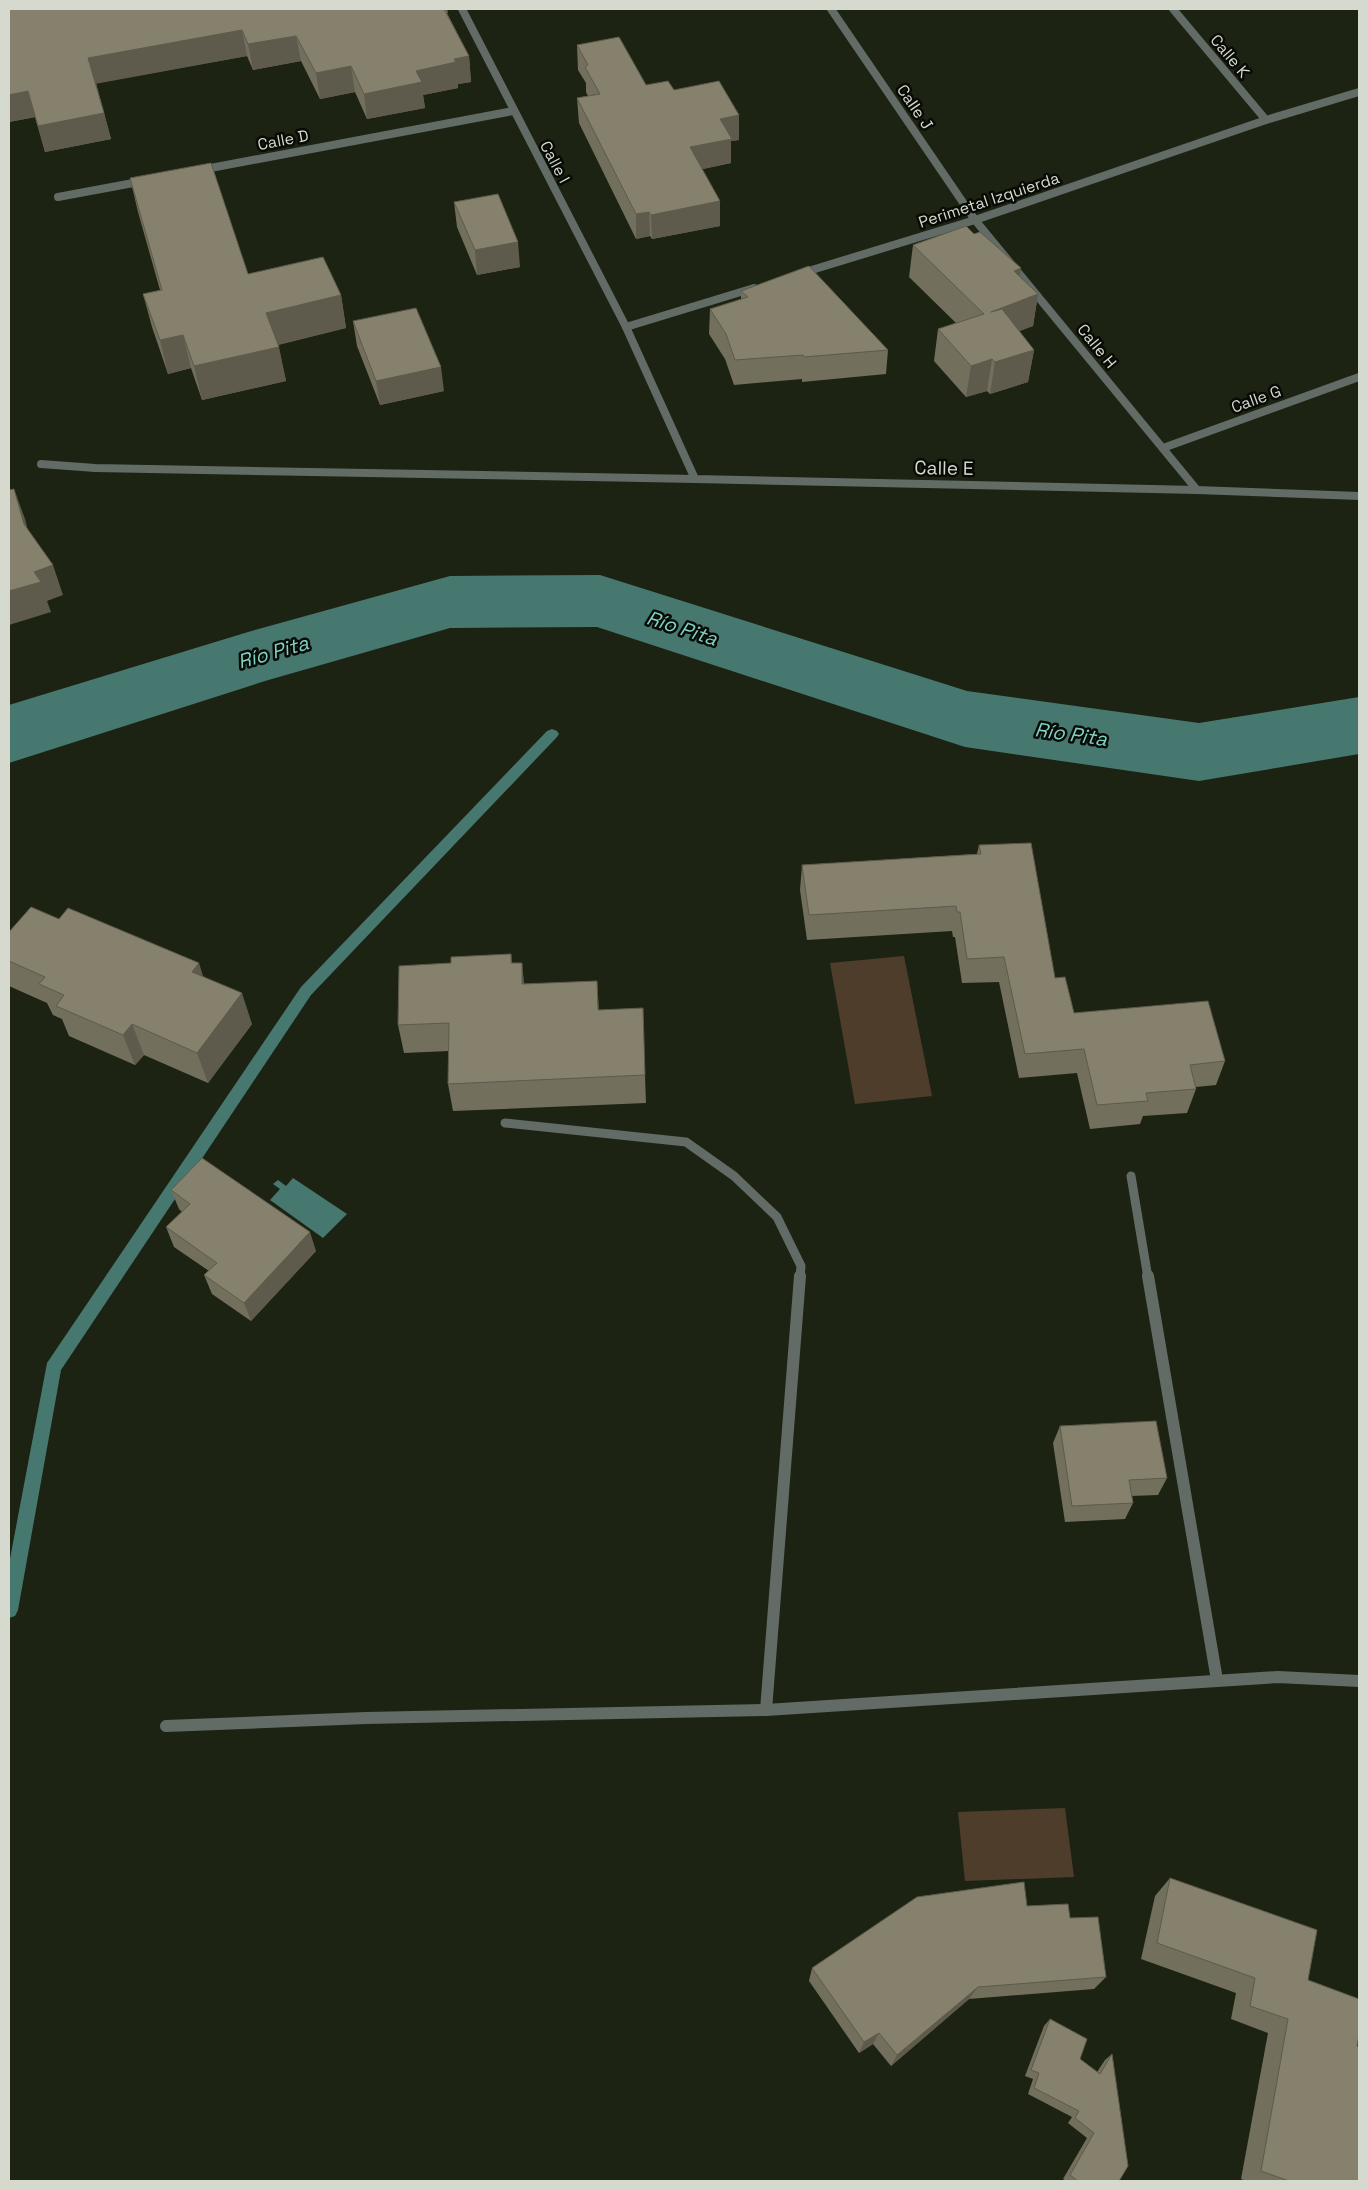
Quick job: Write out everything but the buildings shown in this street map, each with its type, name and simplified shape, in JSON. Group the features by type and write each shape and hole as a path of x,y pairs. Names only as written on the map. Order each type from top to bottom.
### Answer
{"street":[{"name":"Calle I","path":"462,9 513,112 626,327"},
{"name":"Calle J","path":"832,9 976,220"},
{"name":"Calle K","path":"1173,9 1266,120"},
{"name":"Perimetal Izquierda","path":"796,275 976,220 1266,120 1359,92"},
{"name":"Calle D","path":"194,171 513,112"},
{"path":"58,196 155,178"},
{"name":"Calle H","path":"976,220 1197,490"},
{"path":"695,479 626,327 758,287"},
{"name":"Calle G","path":"1163,448 1359,377"},
{"name":"Calle E","path":"41,464 95,468 1197,490 1359,496"},
{"path":"505,1123 686,1142 734,1176 777,1216 801,1266 766,1710"},
{"path":"1131,1176 1216,1680"},
{"path":"166,1726 366,1718 766,1710 1278,1677 1359,1681"}],"shaded area":[{"path":"904,956 932,1096 855,1104 830,963"},
{"path":"1065,1808 1074,1877 965,1881 958,1812"}],"water":[{"path":"293,1178 347,1214 323,1238 270,1200 280,1189 273,1184 278,1180 286,1186"}],"waterway":[{"name":"Río Pita","path":"9,734 248,659 450,602 600,601 965,719 1199,752 1359,726"},
{"path":"9,1610 53,1368 306,991 552,734"}]}
